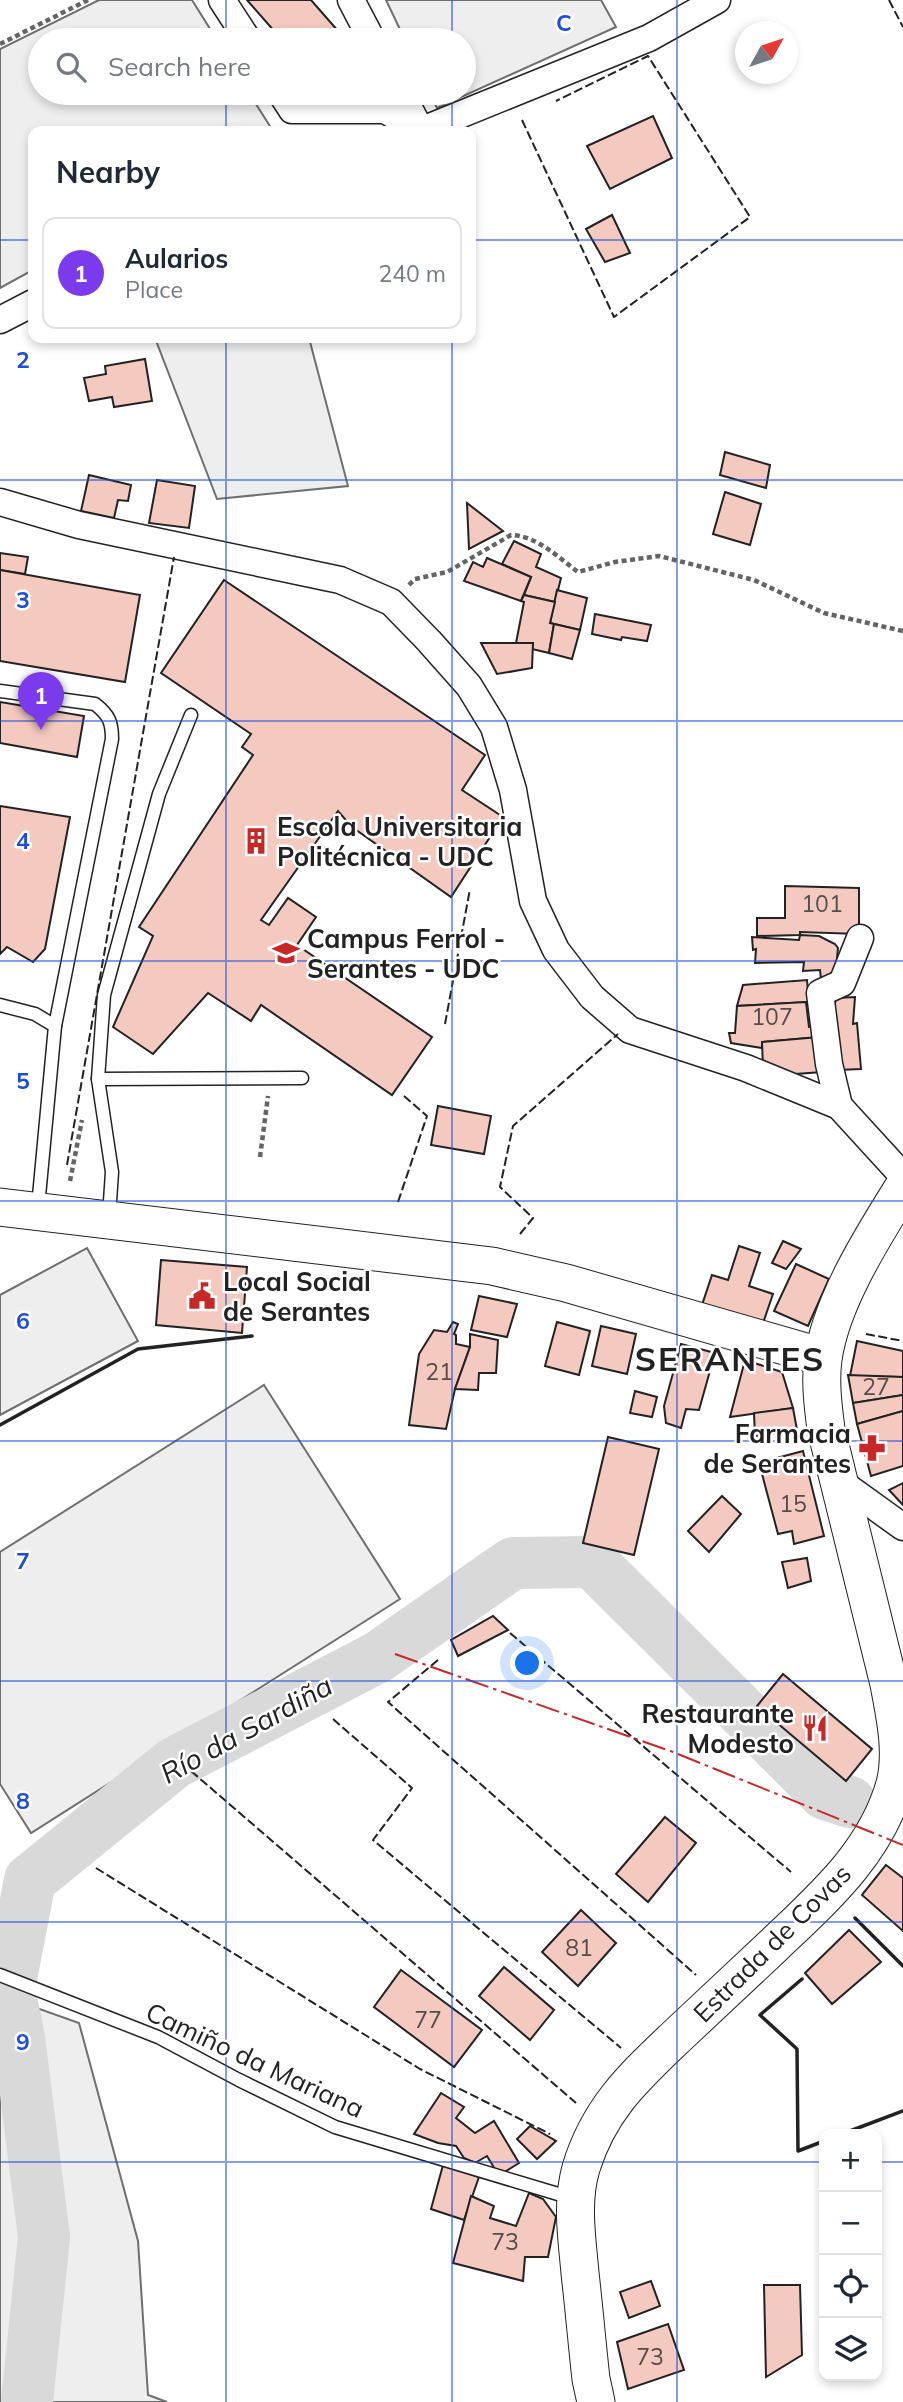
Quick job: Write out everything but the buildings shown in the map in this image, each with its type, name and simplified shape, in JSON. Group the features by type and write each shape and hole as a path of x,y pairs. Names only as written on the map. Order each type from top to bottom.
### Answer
{"main road":[{"name":"Estrada de Covas","path":"596,2402 588,2353 575,2193 589,2147 604,2117 630,2081 847,1873 869,1843 895,1782 901,1758 890,1684 822,1404 823,1357 831,1329 848,1286 875,1233 903,1188"},
{"path":"0,1207 492,1266 566,1283 823,1357"}],"street":[{"path":"222,0 240,28"},
{"path":"351,0 366,28"},
{"path":"432,126 649,38 716,0"},
{"path":"289,105 292,110 385,110 412,126"},
{"path":"407,105 418,126"},
{"path":"0,320 28,306"},
{"path":"0,502 79,525 340,580 391,602 469,687 494,727 513,790 533,901 556,950 592,997 630,1030 746,1068 839,1106 903,1176"},
{"path":"839,1106 829,1064 820,993 842,983 860,938"},
{"path":"839,1481 903,1527"}],"lane":[{"path":"0,691 95,704 108,714 112,724 112,739 55,1026 38,1211"},
{"path":"109,1219 112,1172 98,1079 104,995 159,794 191,715"},
{"path":"0,1005 35,1014 55,1026"},
{"path":"98,1079 302,1078"},
{"name":"Camiño da Mariana","path":"0,1975 159,2037 335,2127 558,2194 575,2193"}],"path":[{"path":"32,28 88,0"},
{"path":"0,44 28,30"},
{"path":"391,602 415,579 447,572 511,535 522,535 545,547 578,572 615,562 659,555 754,580 824,613 903,631"},
{"path":"260,1157 271,1078"},
{"path":"70,1181 88,1090 98,1079"}],"shaded area":[{"path":"99,0 192,0 210,28 42,28"},
{"path":"386,0 601,0 616,27 476,90 476,28 399,28"},
{"path":"28,35 28,105 257,105 270,126 28,126 28,273 0,288 0,49"},
{"path":"157,343 310,343 348,486 217,499"},
{"path":"87,1248 138,1341 0,1415 0,1295"},
{"path":"264,1385 400,1599 31,1833 0,1784 0,1552"},
{"path":"0,1995 79,2023 138,2241 148,2395 167,2402 0,2402"}],"waterway":[{"name":"Río da Sardiña","path":"27,2402 44,2237 19,2038 9,1989 30,1880 174,1763 378,1657 513,1563 592,1562 825,1794 850,1802"}],"fence":[{"path":"889,0 903,27"},
{"path":"522,120 614,317 750,217 648,56 556,101"},
{"path":"67,1165 174,557"},
{"path":"445,1024 470,889"},
{"path":"520,1234 533,1218 500,1187 513,1126 618,1034"},
{"path":"398,1202 427,1116 404,1096"},
{"path":"866,1334 903,1341"},
{"path":"510,1633 791,1872"},
{"path":"438,1660 388,1702 696,1975"},
{"path":"333,1719 412,1788 373,1840 621,2048"},
{"path":"191,1771 576,2103"},
{"path":"96,1868 420,2069 550,2134"}],"wall":[{"path":"0,1425 138,1349 252,1336"},
{"path":"855,1918 903,1966"},
{"path":"802,1979 760,2015 797,2049 798,2151 819,2143"},
{"path":"855,2129 903,2111"}],"power":[{"path":"395,1654 673,1752 903,1845"}],"place":[{"name":"Aularios","path":"41,730"},
{"name":"Escola Universitaria Politécnica - UDC","path":"256,841"},
{"name":"Campus Ferrol - Serantes - UDC","path":"286,953"},
{"name":"Local Social de Serantes","path":"202,1296"},
{"name":"Farmacia de Serantes","path":"872,1448"},
{"name":"Restaurante Modesto","path":"815,1728"}],"district":[{"name":"SERANTES","path":"730,1358"}]}
